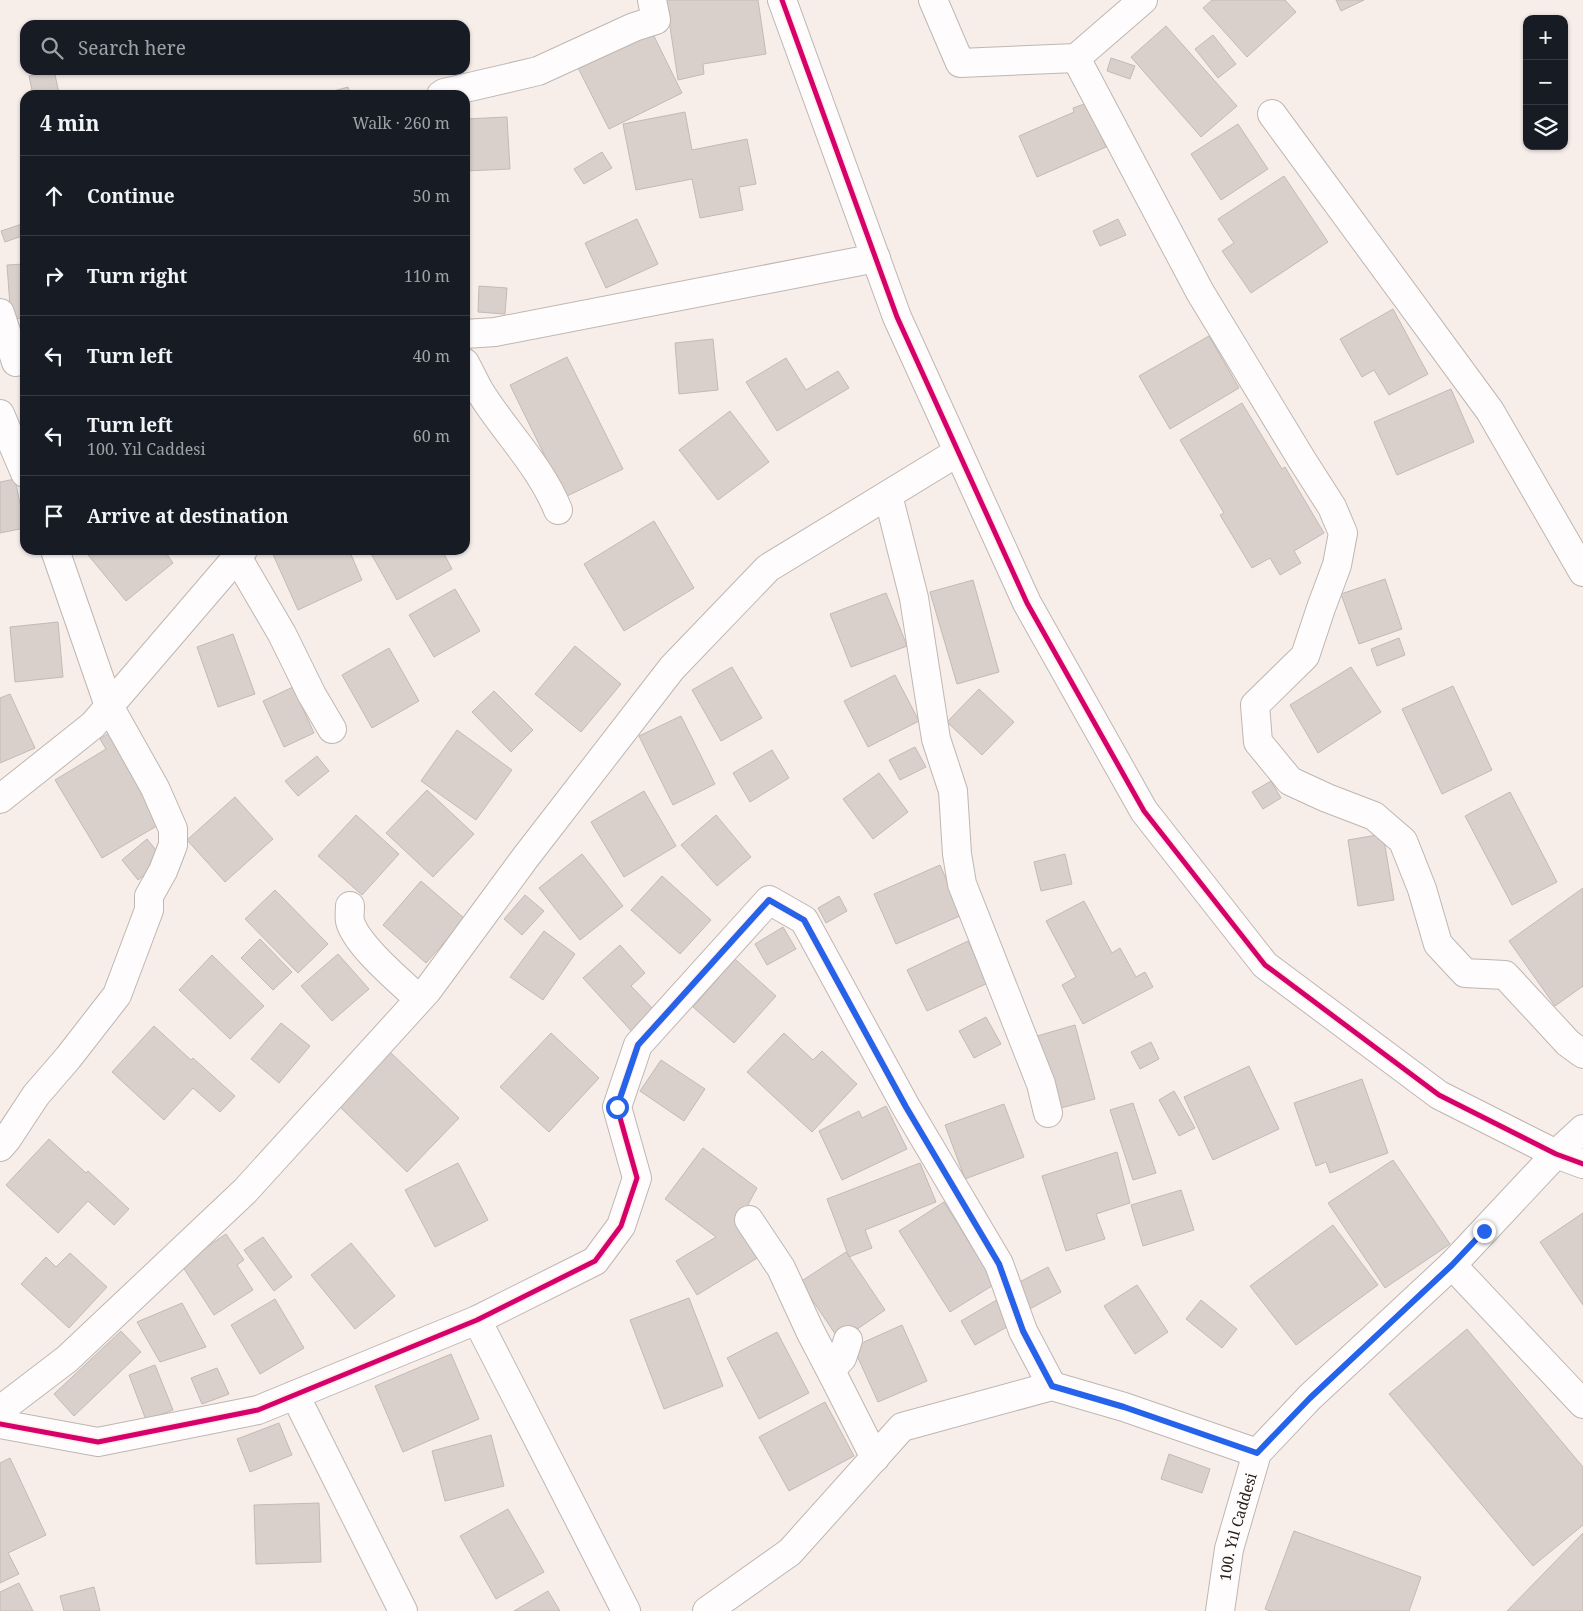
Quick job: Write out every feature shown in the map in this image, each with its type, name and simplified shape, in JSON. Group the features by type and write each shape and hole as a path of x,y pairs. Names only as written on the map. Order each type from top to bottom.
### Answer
{"street":[{"path":"457,90 538,71 634,27 656,20 652,0"},
{"path":"782,0 897,317 1027,603 1144,810 1265,965 1439,1095 1556,1154 1583,1164"},
{"path":"933,0 960,63 1076,58 1143,0"},
{"path":"1076,58 1200,292 1332,507 1343,533 1337,565 1305,656 1255,705 1258,742 1290,781 1374,816 1403,842 1422,889 1438,944 1465,974 1505,975 1568,1043 1583,1054"},
{"path":"1272,114 1490,411 1583,572"},
{"path":"470,334 495,332 876,258"},
{"path":"0,312 14,362"},
{"path":"470,372 480,391 537,469 558,510"},
{"path":"0,414 20,461"},
{"path":"0,1410 67,1360 244,1191 419,999 672,668 768,568 958,452"},
{"path":"888,495 914,598 936,739 953,791 956,854 962,884 1041,1084 1048,1113"},
{"path":"0,1147 36,1095 68,1058 117,995 149,910 149,896 163,871 173,845 173,829 155,788 109,706 57,555"},
{"path":"0,799 93,725 239,555"},
{"path":"241,555 312,696 332,729"},
{"path":"0,1424 98,1442 258,1410 477,1320 595,1261 621,1226 637,1178 617,1107 638,1045 769,900 804,920 906,1107 999,1264 1023,1331 1052,1386"},
{"path":"350,906 350,922 360,940 379,962 419,999"},
{"name":"100. Yıl Caddesi","path":"1220,1611 1229,1549 1257,1453 1310,1398 1452,1265 1556,1154 1583,1129"},
{"path":"749,1220 782,1268 810,1332 875,1458"},
{"path":"1452,1265 1583,1404"},
{"path":"477,1320 626,1611"},
{"path":"833,1375 835,1365 842,1358 848,1340"},
{"path":"707,1611 790,1552 902,1427 1052,1386 1124,1407 1257,1453"},
{"path":"295,1394 403,1611"}],"building":[{"path":"666,0 758,0 766,54 703,64 704,74 678,80"},
{"path":"1212,0 1285,0 1296,12 1247,57 1203,8"},
{"path":"1336,0 1364,0 1341,11"},
{"path":"649,26 682,93 609,129 575,62"},
{"path":"1166,26 1237,106 1201,137 1131,57"},
{"path":"1213,35 1236,64 1218,78 1195,49"},
{"path":"1111,58 1135,66 1130,79 1107,71"},
{"path":"55,75 58,90 32,90 29,76"},
{"path":"348,87 349,90 337,90"},
{"path":"1087,103 1106,147 1037,177 1019,136 1074,112 1073,108"},
{"path":"685,112 692,150 747,139 756,184 739,187 743,210 700,218 692,179 636,190 623,124"},
{"path":"507,117 510,169 470,171 470,119"},
{"path":"1238,124 1268,169 1221,200 1191,154"},
{"path":"602,152 612,168 584,184 574,169"},
{"path":"1284,176 1328,242 1251,293 1222,251 1234,243 1218,219"},
{"path":"637,219 658,264 606,288 585,243"},
{"path":"1118,219 1126,235 1100,246 1093,231"},
{"path":"20,225 20,237 5,242 1,231"},
{"path":"20,264 20,318 11,319 7,265"},
{"path":"479,286 507,288 505,314 478,312"},
{"path":"1393,309 1428,374 1389,395 1374,370 1362,377 1340,339"},
{"path":"1209,336 1239,388 1170,429 1139,376"},
{"path":"713,339 718,390 679,394 675,343"},
{"path":"567,357 623,469 565,497 510,385"},
{"path":"786,358 806,390 838,371 849,388 777,431 746,382"},
{"path":"1451,389 1474,442 1397,475 1374,422"},
{"path":"1242,403 1282,469 1285,467 1324,533 1294,551 1301,563 1280,575 1270,558 1252,568 1220,515 1224,513 1180,440"},
{"path":"730,411 769,462 718,500 679,450"},
{"path":"15,479 20,504 20,529 0,533 0,482"},
{"path":"654,521 694,588 624,631 584,564"},
{"path":"88,555 167,555 173,563 126,601"},
{"path":"273,555 351,555 362,580 298,610"},
{"path":"372,555 445,555 452,569 397,600"},
{"path":"1385,579 1402,629 1359,644 1341,594"},
{"path":"973,580 999,672 957,684 930,592"},
{"path":"455,589 480,631 434,657 409,615"},
{"path":"886,593 907,646 851,667 830,614"},
{"path":"58,622 63,677 15,682 10,627"},
{"path":"233,634 255,694 218,707 197,647"},
{"path":"1399,638 1405,655 1377,666 1371,649"},
{"path":"575,646 621,684 581,732 535,694"},
{"path":"389,648 419,701 372,728 342,675"},
{"path":"732,667 762,718 721,741 692,690"},
{"path":"1351,667 1381,712 1318,753 1290,705"},
{"path":"895,675 919,721 868,747 844,701"},
{"path":"1453,686 1492,770 1442,794 1402,709"},
{"path":"293,687 314,733 284,747 263,701"},
{"path":"979,689 1014,722 982,755 947,722"},
{"path":"494,691 533,730 511,752 472,712"},
{"path":"10,694 35,748 0,763 0,698"},
{"path":"681,716 715,784 673,805 639,736"},
{"path":"457,730 512,770 476,820 421,781"},
{"path":"109,733 162,823 102,858 55,780 106,749 100,739"},
{"path":"915,747 926,767 900,780 889,760"},
{"path":"772,750 789,778 750,802 733,773"},
{"path":"317,756 329,771 298,796 285,781"},
{"path":"879,773 908,812 873,839 843,799"},
{"path":"1271,781 1281,798 1263,809 1252,792"},
{"path":"427,790 474,834 433,877 386,833"},
{"path":"644,791 676,846 624,877 591,822"},
{"path":"1510,792 1557,882 1512,905 1465,816"},
{"path":"235,797 273,839 225,882 187,840"},
{"path":"356,815 399,854 362,895 318,856"},
{"path":"716,815 751,857 717,886 681,845"},
{"path":"1383,834 1394,900 1358,906 1348,840"},
{"path":"147,839 164,860 138,880 122,860"},
{"path":"582,854 623,906 580,940 539,888"},
{"path":"1065,854 1072,884 1041,891 1034,862"},
{"path":"940,865 962,915 896,944 874,894"},
{"path":"662,876 711,920 680,954 631,910"},
{"path":"421,881 465,919 426,963 383,925"},
{"path":"1583,888 1583,986 1555,1006 1509,941"},
{"path":"275,890 328,944 298,973 245,919"},
{"path":"525,895 544,911 522,935 504,919"},
{"path":"839,896 847,911 826,923 818,908"},
{"path":"1084,901 1112,953 1120,948 1136,977 1145,972 1153,987 1083,1024 1062,985 1076,977 1046,921"},
{"path":"783,927 796,949 767,965 755,944"},
{"path":"544,931 575,954 543,1000 510,977"},
{"path":"260,939 292,972 273,990 241,958"},
{"path":"968,941 988,983 927,1011 907,970"},
{"path":"620,945 645,973 631,986 657,1013 634,1034 583,978"},
{"path":"338,954 369,989 332,1021 301,986"},
{"path":"212,955 264,1006 230,1039 179,990"},
{"path":"735,959 776,996 734,1043 693,1007"},
{"path":"986,1017 1001,1044 974,1058 959,1031"},
{"path":"281,1023 310,1046 279,1083 251,1059"},
{"path":"1075,1025 1095,1099 1057,1109 1037,1036"},
{"path":"154,1026 191,1060 193,1058 235,1096 220,1112 193,1088 164,1120 112,1072"},
{"path":"551,1033 599,1078 549,1132 500,1087"},
{"path":"784,1033 813,1060 822,1051 857,1084 812,1132 747,1072"},
{"path":"1151,1042 1159,1059 1140,1069 1131,1052"},
{"path":"390,1052 459,1118 407,1172 338,1105"},
{"path":"661,1060 705,1089 684,1121 640,1091"},
{"path":"1249,1066 1279,1129 1213,1160 1184,1097"},
{"path":"1362,1079 1388,1153 1330,1173 1326,1162 1316,1166 1294,1103"},
{"path":"1174,1091 1195,1128 1179,1136 1159,1100"},
{"path":"1133,1103 1156,1173 1133,1180 1110,1110"},
{"path":"1004,1104 1024,1157 965,1179 945,1125"},
{"path":"886,1106 907,1149 842,1180 819,1131 859,1111 862,1118"},
{"path":"49,1139 86,1173 88,1171 129,1209 114,1225 88,1201 58,1233 6,1185"},
{"path":"703,1148 757,1188 738,1223 759,1257 697,1295 676,1261 716,1237 665,1199"},
{"path":"1117,1152 1130,1203 1096,1214 1105,1239 1066,1251 1042,1176"},
{"path":"1393,1160 1450,1244 1385,1288 1328,1203"},
{"path":"458,1163 488,1220 435,1247 405,1190"},
{"path":"920,1163 936,1202 865,1230 872,1248 849,1257 827,1199"},
{"path":"1181,1190 1194,1230 1143,1246 1131,1205"},
{"path":"944,1202 995,1284 950,1312 899,1231"},
{"path":"1583,1213 1583,1305 1540,1242"},
{"path":"1333,1225 1378,1285 1296,1345 1250,1286"},
{"path":"226,1234 244,1260 237,1265 253,1290 214,1315 181,1264"},
{"path":"263,1237 292,1277 274,1291 244,1250"},
{"path":"351,1243 395,1296 355,1329 311,1275"},
{"path":"846,1252 885,1310 840,1341 800,1282"},
{"path":"70,1253 107,1287 69,1328 21,1284 46,1257 56,1267"},
{"path":"1048,1267 1061,1292 1026,1311 1012,1286"},
{"path":"1137,1285 1168,1332 1135,1354 1104,1306"},
{"path":"689,1298 723,1386 664,1409 630,1320"},
{"path":"1000,1298 1014,1323 975,1345 961,1321"},
{"path":"275,1299 304,1348 260,1374 231,1325"},
{"path":"1201,1300 1237,1329 1222,1348 1186,1319"},
{"path":"182,1303 206,1347 160,1362 137,1322"},
{"path":"902,1325 927,1381 878,1402 853,1347"},
{"path":"1467,1329 1583,1467 1583,1525 1533,1566 1389,1394"},
{"path":"121,1331 141,1352 74,1416 54,1394"},
{"path":"777,1332 809,1393 759,1419 727,1358"},
{"path":"451,1354 479,1419 403,1452 375,1386"},
{"path":"155,1365 173,1410 146,1420 129,1375"},
{"path":"217,1368 229,1394 202,1404 191,1378"},
{"path":"825,1402 854,1456 789,1491 759,1437"},
{"path":"279,1423 292,1455 250,1472 237,1439"},
{"path":"491,1435 504,1486 445,1501 432,1451"},
{"path":"1169,1454 1210,1469 1202,1493 1161,1479"},
{"path":"10,1458 46,1535 8,1553 19,1574 0,1583 0,1463"},
{"path":"319,1503 321,1562 256,1564 254,1505"},
{"path":"508,1509 544,1572 496,1599 460,1536"},
{"path":"1294,1531 1421,1577 1409,1611 1270,1611 1265,1609"},
{"path":"1583,1533 1583,1611 1507,1611"},
{"path":"19,1583 33,1611 0,1611 0,1592"},
{"path":"94,1587 100,1611 64,1611 60,1596"},
{"path":"548,1591 560,1611 514,1611"}],"cycle path":[{"path":"782,0 897,317 1027,603 1144,811 1265,965 1439,1095 1556,1154 1583,1164"},
{"path":"0,1424 98,1442 258,1410 477,1320 595,1261 621,1226 637,1178 617,1107 638,1045 769,900 804,920 906,1107 999,1264 1023,1331 1052,1386"}],"route":[{"path":"617,1107 638,1045 769,900 804,920 906,1107 999,1264 1023,1331 1052,1386 1124,1407 1257,1453 1310,1398 1452,1265 1484,1231"}]}
